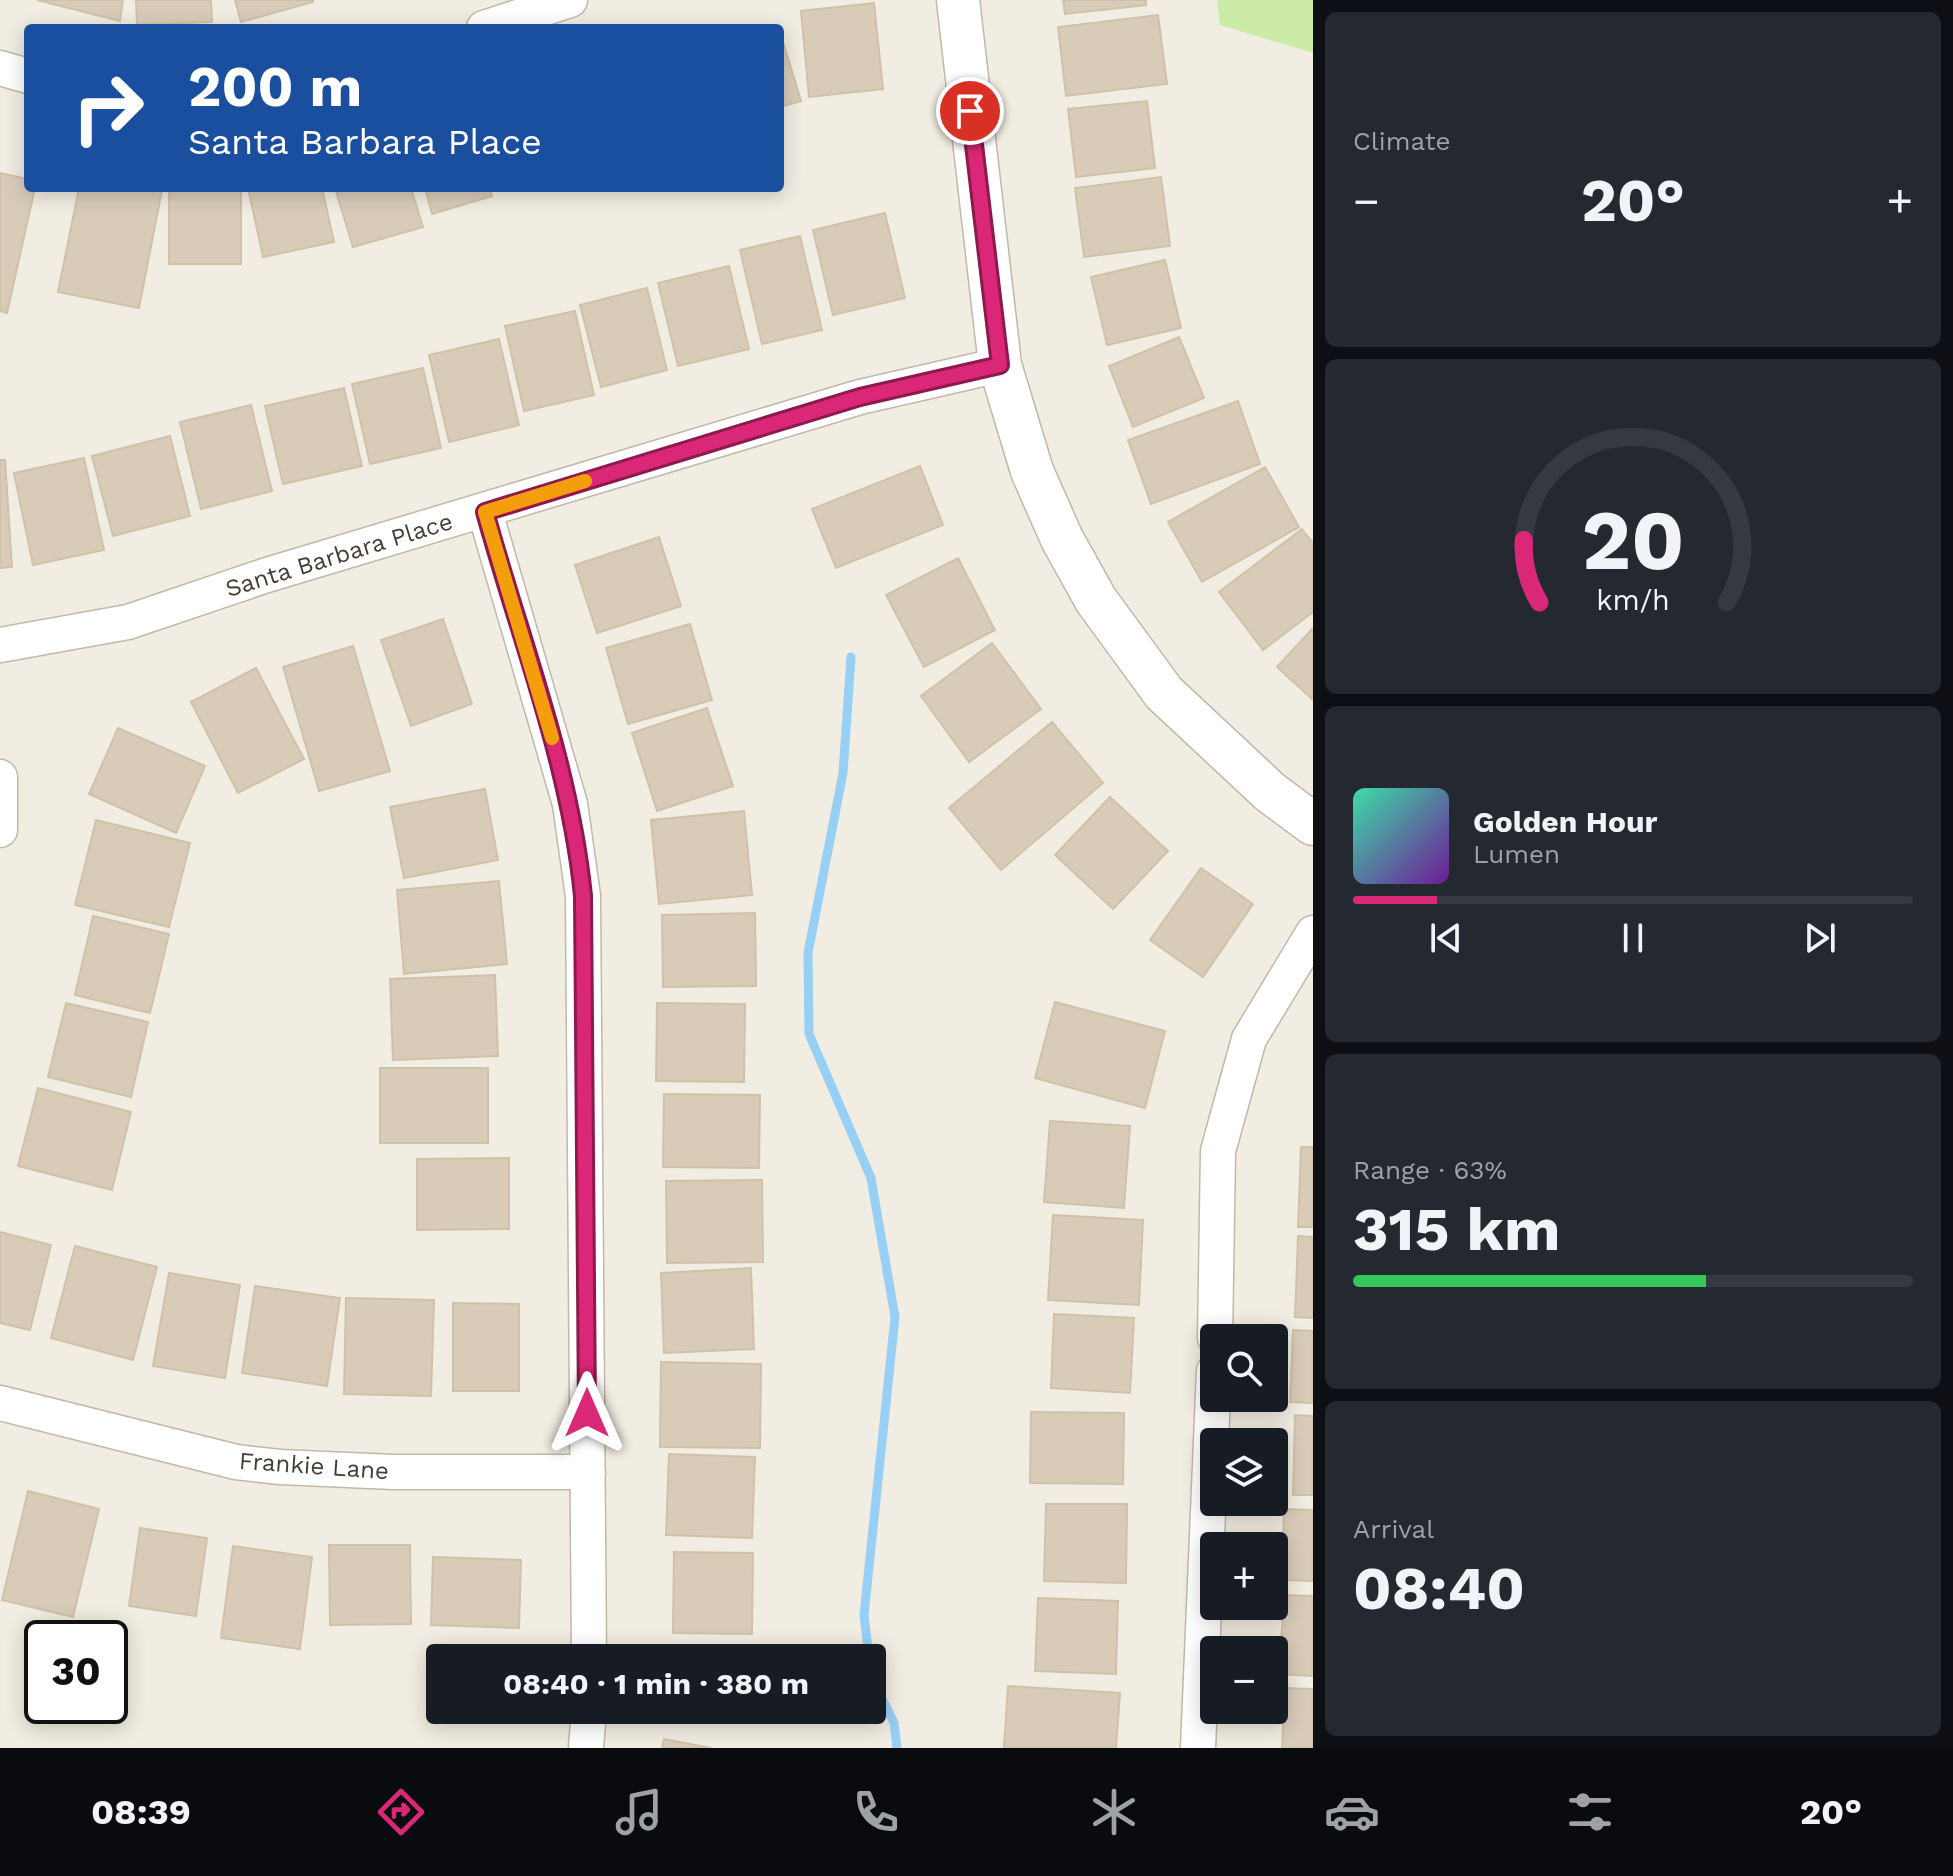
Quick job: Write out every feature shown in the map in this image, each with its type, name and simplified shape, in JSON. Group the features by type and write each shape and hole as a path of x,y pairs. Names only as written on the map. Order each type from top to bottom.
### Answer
{"street":[{"path":"496,24 570,0"},
{"path":"958,0 1000,365 1032,471 1062,539 1096,600 1164,693 1270,792 1313,824"},
{"path":"0,68 24,75"},
{"name":"Santa Barbara Place","path":"0,645 128,622 267,575 860,397 1000,365"},
{"path":"485,512 558,756 578,847 583,896 589,1644"},
{"path":"0,777 0,830"},
{"path":"1215,1324 1218,1151 1249,1039 1313,933"},
{"name":"Frankie Lane","path":"0,1403 236,1462 393,1472 588,1472"},
{"path":"1198,1748 1212,1412"},
{"path":"586,1748 588,1724"}],"green space":[{"path":"1217,0 1313,0 1313,53 1220,25"}],"building":[{"path":"37,0 123,0 120,21"},
{"path":"136,0 211,0 212,22 137,24"},
{"path":"235,0 313,0 313,2 241,22"},
{"path":"1063,0 1146,0 1146,5 1065,14"},
{"path":"874,3 883,89 809,97 801,11"},
{"path":"1158,15 1167,84 1066,96 1058,27"},
{"path":"784,45 801,101 784,106"},
{"path":"1147,101 1155,168 1076,177 1068,109"},
{"path":"0,173 24,178 24,192 34,192 7,313 0,311"},
{"path":"1161,177 1170,246 1084,257 1075,188"},
{"path":"78,192 162,192 139,308 58,292"},
{"path":"169,192 241,192 241,264 169,264"},
{"path":"249,192 323,192 334,242 263,257"},
{"path":"336,192 412,192 423,227 353,247"},
{"path":"426,192 491,192 492,196 432,214"},
{"path":"885,213 905,298 833,315 813,230"},
{"path":"800,236 822,330 762,344 740,250"},
{"path":"1165,260 1181,328 1107,345 1091,277"},
{"path":"729,266 749,349 678,366 658,283"},
{"path":"647,288 667,370 601,387 580,305"},
{"path":"575,311 594,395 524,411 505,326"},
{"path":"1179,337 1204,398 1133,427 1109,366"},
{"path":"499,339 519,425 449,442 429,355"},
{"path":"423,368 441,448 370,464 352,384"},
{"path":"344,388 362,466 283,484 265,406"},
{"path":"1238,401 1260,464 1151,504 1128,440"},
{"path":"251,405 272,491 201,509 180,422"},
{"path":"170,436 190,516 113,536 92,456"},
{"path":"84,458 104,550 33,565 14,473"},
{"path":"0,460 5,460 12,567 0,568"},
{"path":"920,466 943,525 836,568 812,509"},
{"path":"1265,467 1299,527 1202,582 1168,522"},
{"path":"1302,529 1313,543 1313,612 1263,650 1219,592"},
{"path":"659,537 681,606 597,633 575,565"},
{"path":"958,558 995,630 924,667 886,595"},
{"path":"443,619 472,704 411,726 381,640"},
{"path":"690,624 712,700 628,724 606,648"},
{"path":"1313,628 1313,700 1277,667"},
{"path":"992,643 1041,709 969,762 921,696"},
{"path":"353,646 390,771 319,791 283,667"},
{"path":"256,668 304,759 238,793 191,702"},
{"path":"707,708 733,786 657,811 632,733"},
{"path":"1052,722 1103,783 1001,870 949,808"},
{"path":"118,728 205,766 176,833 89,794"},
{"path":"485,789 498,860 404,878 390,807"},
{"path":"1110,797 1168,851 1113,909 1055,855"},
{"path":"744,811 752,895 659,904 651,820"},
{"path":"96,820 190,843 169,927 75,905"},
{"path":"1201,868 1253,904 1203,977 1150,940"},
{"path":"499,881 507,964 404,974 397,890"},
{"path":"755,913 756,986 663,987 662,915"},
{"path":"93,916 169,934 150,1013 75,995"},
{"path":"495,975 498,1056 393,1060 390,979"},
{"path":"1055,1002 1165,1031 1145,1108 1035,1078"},
{"path":"66,1003 148,1022 131,1097 48,1077"},
{"path":"657,1003 745,1004 744,1082 656,1081"},
{"path":"380,1068 488,1068 488,1143 380,1143"},
{"path":"38,1088 131,1112 112,1190 18,1166"},
{"path":"664,1094 760,1095 759,1168 663,1167"},
{"path":"1050,1121 1130,1126 1124,1208 1044,1202"},
{"path":"1301,1147 1313,1147 1313,1227 1298,1227"},
{"path":"509,1158 509,1229 417,1230 417,1159"},
{"path":"762,1180 763,1262 667,1263 666,1181"},
{"path":"1053,1215 1143,1220 1139,1305 1048,1300"},
{"path":"0,1232 51,1245 30,1330 0,1323"},
{"path":"1298,1236 1313,1237 1313,1318 1295,1317"},
{"path":"75,1246 157,1267 133,1360 51,1338"},
{"path":"751,1268 754,1349 664,1353 661,1273"},
{"path":"169,1273 240,1285 225,1378 153,1366"},
{"path":"255,1286 340,1298 327,1386 242,1373"},
{"path":"346,1298 434,1300 431,1396 344,1394"},
{"path":"453,1303 519,1304 519,1391 453,1391"},
{"path":"1054,1314 1134,1318 1130,1393 1051,1388"},
{"path":"1293,1330 1313,1331 1313,1403 1290,1402"},
{"path":"661,1362 761,1364 760,1448 660,1447"},
{"path":"1031,1412 1124,1413 1123,1484 1030,1483"},
{"path":"1295,1415 1313,1416 1313,1495 1293,1495"},
{"path":"669,1454 755,1457 752,1538 666,1535"},
{"path":"28,1491 99,1509 73,1617 2,1600"},
{"path":"1046,1504 1127,1504 1126,1583 1044,1581"},
{"path":"1288,1509 1313,1510 1313,1581 1288,1580 1288,1532 1283,1532 1284,1516 1288,1516"},
{"path":"140,1528 207,1538 196,1616 129,1606"},
{"path":"329,1545 410,1545 411,1624 330,1625"},
{"path":"233,1546 312,1557 300,1649 221,1638"},
{"path":"674,1552 753,1553 752,1634 673,1633"},
{"path":"433,1557 521,1560 519,1628 431,1625"},
{"path":"1288,1595 1313,1596 1313,1676 1288,1675 1288,1636 1281,1636 1282,1620 1288,1620"},
{"path":"1038,1598 1118,1601 1116,1674 1035,1671"},
{"path":"1008,1686 1120,1693 1116,1748 1004,1748"},
{"path":"1288,1688 1313,1689 1313,1748 1282,1748 1283,1724 1288,1724"},
{"path":"664,1739 711,1748 662,1748"}],"waterway":[{"path":"851,657 843,773 808,953 809,1034 871,1178 895,1317 864,1615 867,1644"},
{"path":"886,1707 894,1723 897,1748"}],"slow traffic":[{"path":"552,738 485,512 585,481"}],"route":[{"path":"587,1413 583,896 578,847 558,756 485,512 860,397 1000,365 970,111"}]}
